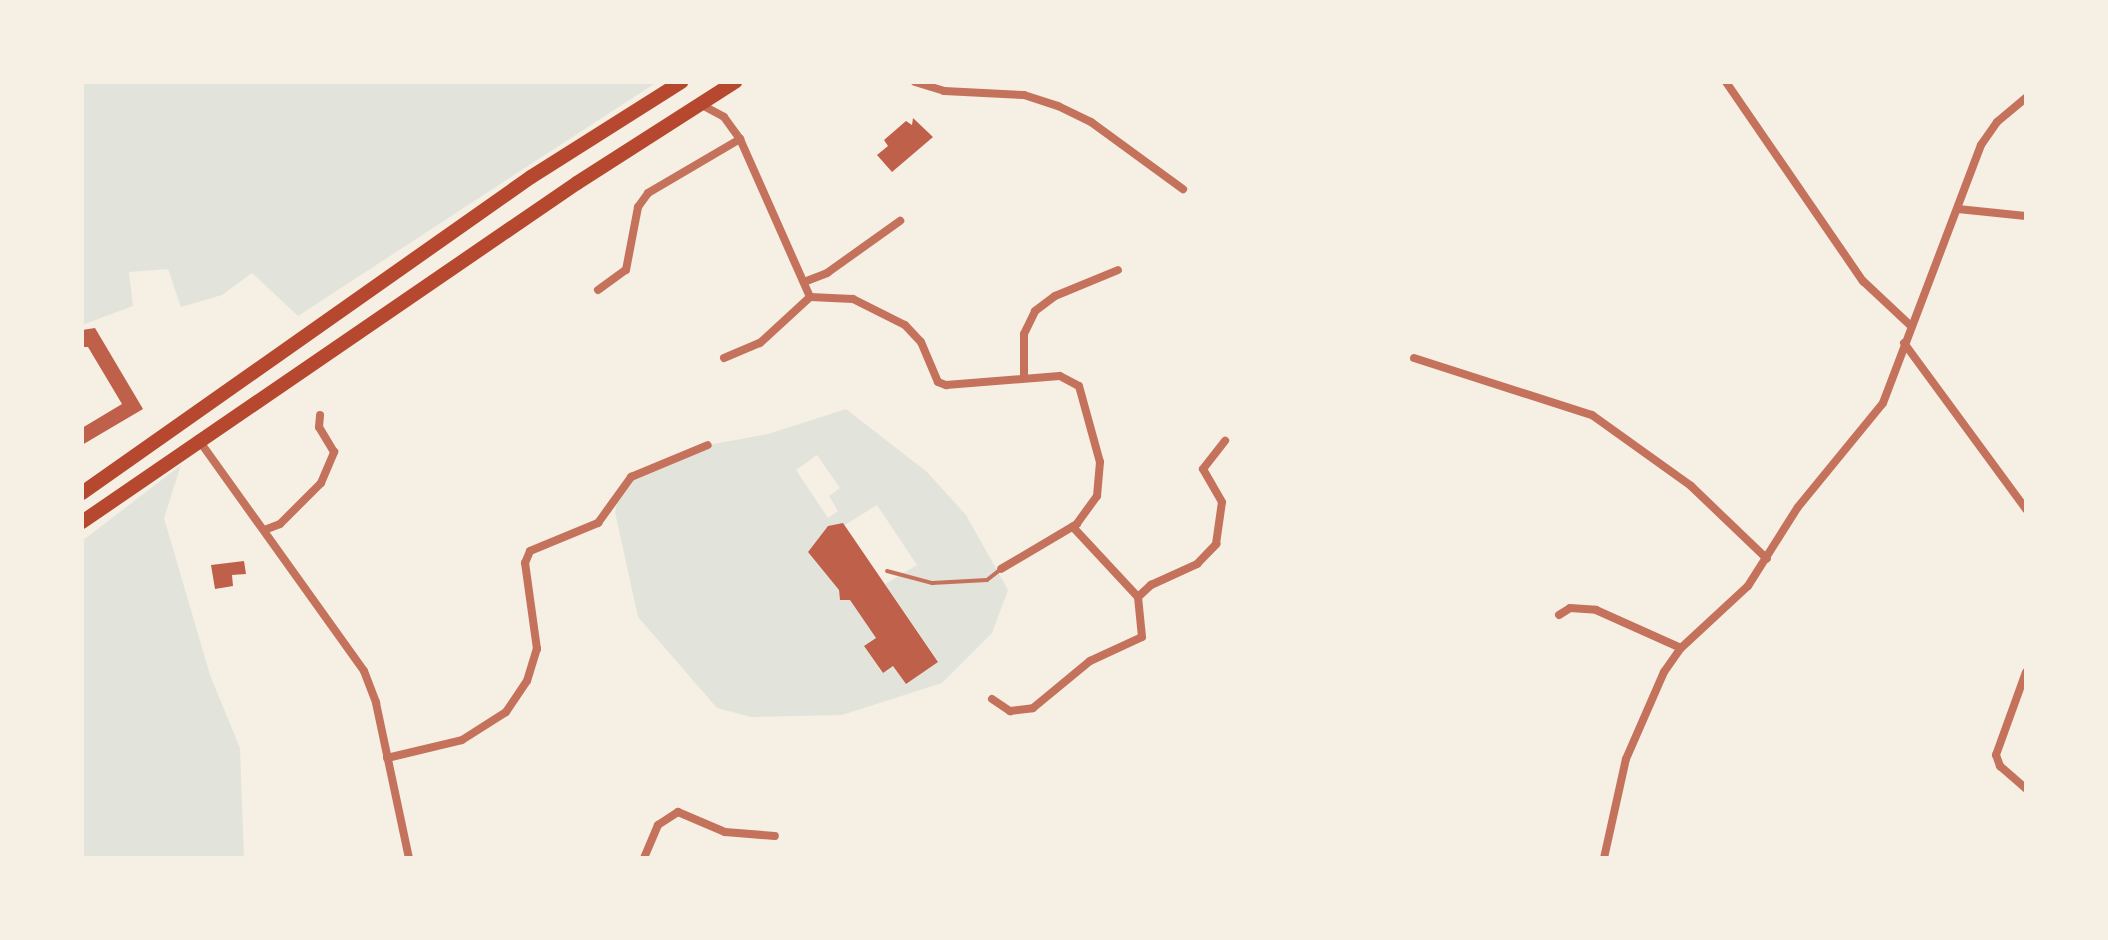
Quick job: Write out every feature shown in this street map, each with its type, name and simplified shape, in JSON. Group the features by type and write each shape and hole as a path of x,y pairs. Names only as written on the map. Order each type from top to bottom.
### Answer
{"highway":[{"path":"82,493 531,177 681,82"},
{"path":"82,522 198,439 735,82"}],"street":[{"path":"915,82 944,91 1024,95 1058,106 1091,122 1183,189"},
{"path":"1726,82 1863,281 1911,326"},
{"path":"1604,858 1626,759 1651,699 1681,648 1739,597 1767,559 1798,507 1883,403 1981,145 1997,122 2026,98"},
{"path":"700,104 724,117 740,139 810,297"},
{"path":"598,290 626,270 638,207 648,193 740,139"},
{"path":"1958,209 2026,216"},
{"path":"804,282 827,273 900,221"},
{"path":"1024,377 1024,334 1035,311 1055,296 1118,270"},
{"path":"724,358 760,343 810,297 853,299 905,325 927,353 938,382 1068,377 1082,395 1102,473 1092,506 1073,527 1001,569"},
{"path":"1904,343 2026,509"},
{"path":"1414,358 1592,415 1691,486 1767,559"},
{"path":"267,529 280,524 321,483 334,452 319,427 320,415"},
{"path":"198,439 267,529 364,671 409,858"},
{"path":"1138,597 1151,585 1197,564 1216,544 1222,502 1203,469 1225,441"},
{"path":"387,758 462,740 506,712 527,681 537,649 525,563 530,551 598,523 631,477 708,445"},
{"path":"992,699 1010,711 1033,708 1090,661 1137,642 1145,630 1138,597 1073,527"},
{"path":"1559,615 1570,608 1596,610 1681,648"},
{"path":"2026,672 1996,755 2000,766 2026,789"},
{"path":"644,858 658,825 678,812 725,832 775,836"}],"lane":[{"path":"887,571 944,583 987,580 1001,569"}],"shaded area":[{"path":"82,82 657,82 298,316 252,273 222,295 181,307 168,269 129,272 133,306 82,325"},
{"path":"846,409 927,472 966,515 1008,590 992,633 942,683 842,715 751,717 717,708 638,617 615,512 619,494 631,477 708,445 768,434","holes":["817,455 840,488 829,496 838,511 828,518 796,470","877,505 917,565 885,584 938,661 906,684 893,666 882,673 864,646 876,638 850,600 840,600 839,590 808,552 828,526 845,525"]},
{"path":"181,465 164,518 210,675 240,748 244,858 82,858 82,541"}],"building":[{"path":"913,118 933,137 892,172 877,155 888,146 884,140 906,121 912,125"},
{"path":"95,328 143,409 82,445 82,428 122,404 88,347 82,347 82,330"},
{"path":"843,523 938,662 906,684 893,666 883,673 864,646 876,638 850,600 840,600 839,590 808,552 828,526"},
{"path":"244,561 246,574 232,575 233,586 215,589 211,565"}]}
